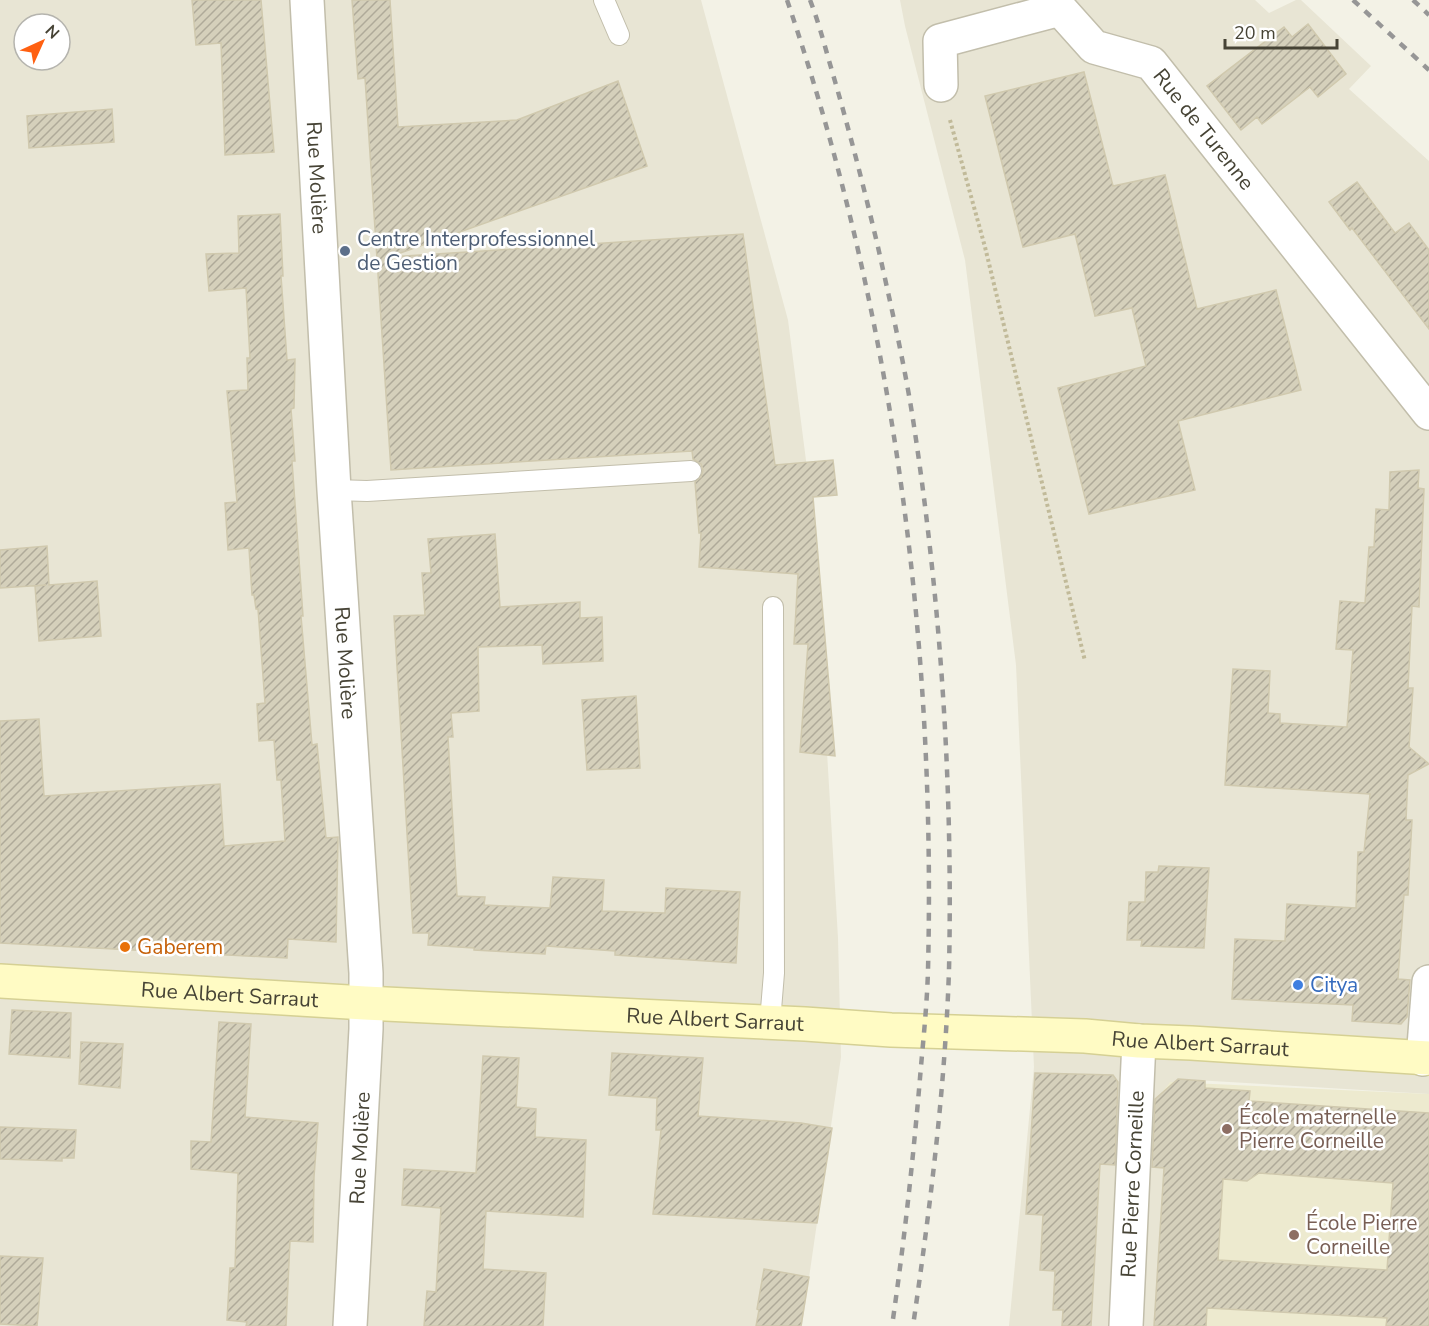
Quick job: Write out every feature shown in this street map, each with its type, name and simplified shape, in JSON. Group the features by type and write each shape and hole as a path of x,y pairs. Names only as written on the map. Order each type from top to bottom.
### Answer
{"main road":[{"name":"Rue Albert Sarraut","path":"0,981 365,1003 891,1029 1085,1036 1426,1059"}],"street":[{"name":"Rue Molière","path":"307,0 334,490 366,973 366,1029 350,1326"},
{"name":"Rue de Turenne","path":"941,86 940,41 1060,9 1094,48 1151,63 1429,413"},
{"path":"1426,1059 1429,982"},
{"name":"Rue Pierre Corneille","path":"1126,1326 1139,1041"}],"lane":[{"path":"604,0 619,35"},
{"path":"334,490 367,491 691,471"},
{"path":"770,1022 774,973 772,607"}],"path":[{"path":"941,86 985,247 1085,661"}],"shaded area":[{"path":"0,0 701,0 788,320 813,515 838,938 841,1057 802,1326 0,1326"},
{"path":"900,0 1255,0 1269,13 1296,0 1301,0 1371,66 1349,89 1429,161 1429,1094 1178,1079 1160,1095 1165,1145 1154,1326 1009,1326 1034,1067 1016,665 965,260"},
{"name":"École Pierre Corneille","path":"1170,1082 1429,1094 1429,1326 1154,1326 1165,1145 1157,1144 1160,1095"}],"building":[{"path":"192,0 261,0 274,152 225,155 221,43 196,45"},
{"path":"352,0 390,0 398,127 517,120 618,81 647,166 389,257 743,234 775,465 833,460 837,495 813,497 835,756 800,752 808,644 794,644 798,574 699,567 701,533 699,533 695,482 701,477 703,470 701,464 693,459 692,451 391,470 365,78 358,79"},
{"path":"1308,24 1346,74 1318,97 1310,87 1262,124 1257,117 1241,130 1207,86 1284,27 1292,37"},
{"path":"1084,72 1113,186 1165,175 1197,309 1276,290 1301,390 1178,421 1195,490 1089,514 1058,388 1146,366 1132,308 1095,316 1075,234 1023,247 985,96"},
{"path":"112,109 114,142 29,148 27,116"},
{"path":"1357,182 1395,233 1409,223 1429,250 1429,329 1352,228 1350,230 1329,202"},
{"path":"280,214 283,276 281,276 287,360 295,359 294,408 291,409 295,461 292,461 303,616 301,616 312,745 317,744 326,838 338,837 336,942 288,939 287,958 0,943 0,721 39,719 44,796 220,784 224,846 285,841 281,780 277,780 274,740 259,741 257,704 265,703 258,609 256,609 254,595 252,595 249,548 228,550 225,503 237,502 227,391 248,390 247,358 250,358 246,288 209,291 206,254 239,253 238,216"},
{"path":"1419,470 1418,488 1424,489 1419,607 1412,606 1408,688 1413,688 1409,747 1429,764 1408,775 1406,820 1412,820 1408,895 1404,895 1398,979 1410,980 1407,1017 1401,1024 1352,1021 1353,1005 1232,999 1235,939 1285,941 1287,904 1356,908 1358,852 1364,852 1370,794 1225,785 1233,669 1270,671 1268,713 1280,714 1280,723 1347,727 1353,650 1336,649 1340,601 1365,603 1369,547 1374,547 1376,509 1389,510 1390,472"},
{"path":"495,534 500,607 580,602 580,618 602,617 603,661 543,664 542,645 478,647 479,711 451,713 453,737 448,737 457,896 485,897 484,905 550,908 553,877 604,880 602,911 665,913 666,888 740,892 736,963 615,955 615,951 546,946 545,954 474,950 474,948 428,945 429,933 413,933 394,616 425,615 422,573 431,573 428,539"},
{"path":"47,546 49,585 97,581 101,636 39,641 35,586 46,585 0,588 0,550"},
{"path":"636,696 640,768 587,770 582,700"},
{"path":"1159,866 1209,868 1204,948 1141,946 1142,940 1127,940 1129,902 1145,902 1146,872 1158,872"},
{"path":"12,1010 71,1013 70,1058 9,1054"},
{"path":"219,1022 251,1024 245,1117 318,1123 313,1242 290,1241 286,1326 246,1326 247,1322 227,1320 230,1268 235,1268 238,1173 191,1169 191,1141 211,1142"},
{"path":"81,1042 123,1044 120,1088 79,1084"},
{"path":"612,1053 703,1058 698,1116 801,1123 832,1128 817,1223 653,1214 661,1130 656,1130 657,1098 609,1095"},
{"path":"483,1056 519,1058 516,1107 536,1109 535,1137 586,1140 583,1217 486,1211 483,1269 546,1273 543,1326 424,1326 427,1291 436,1292 441,1208 402,1205 404,1169 476,1173"},
{"path":"1035,1073 1113,1075 1118,1082 1115,1165 1100,1164 1091,1326 1062,1326 1063,1310 1053,1310 1055,1271 1040,1270 1043,1215 1026,1214"},
{"name":"École Pierre Corneille","path":"1178,1079 1205,1081 1205,1088 1250,1091 1249,1101 1429,1113 1429,1326 1386,1326 1387,1318 1207,1308 1206,1326 1154,1326 1164,1168 1152,1167 1155,1099","holes":["1259,1173 1393,1183 1387,1270 1218,1260 1223,1179 1247,1181"]},
{"path":"0,1127 76,1130 74,1158 62,1158 62,1161 0,1159"},
{"path":"0,1256 43,1258 37,1326 0,1324"},
{"path":"764,1269 809,1277 801,1326 756,1326"}],"railway":[{"path":"787,0 824,118 855,237 880,357 900,479 915,601 924,724 929,847 928,970 911,1171 892,1326"},
{"path":"810,0 822,35 856,159 902,359 914,426 938,629 947,765 949,970 936,1148 913,1326"},
{"path":"1353,0 1429,70"},
{"path":"1413,0 1429,15"}],"place":[{"name":"Centre Interprofessionnel de Gestion","path":"345,251"},
{"name":"Gaberem","path":"125,947"},
{"name":"Citya","path":"1298,985"},
{"name":"École maternelle Pierre Corneille","path":"1227,1129"},
{"name":"École Pierre Corneille","path":"1294,1235"}]}
